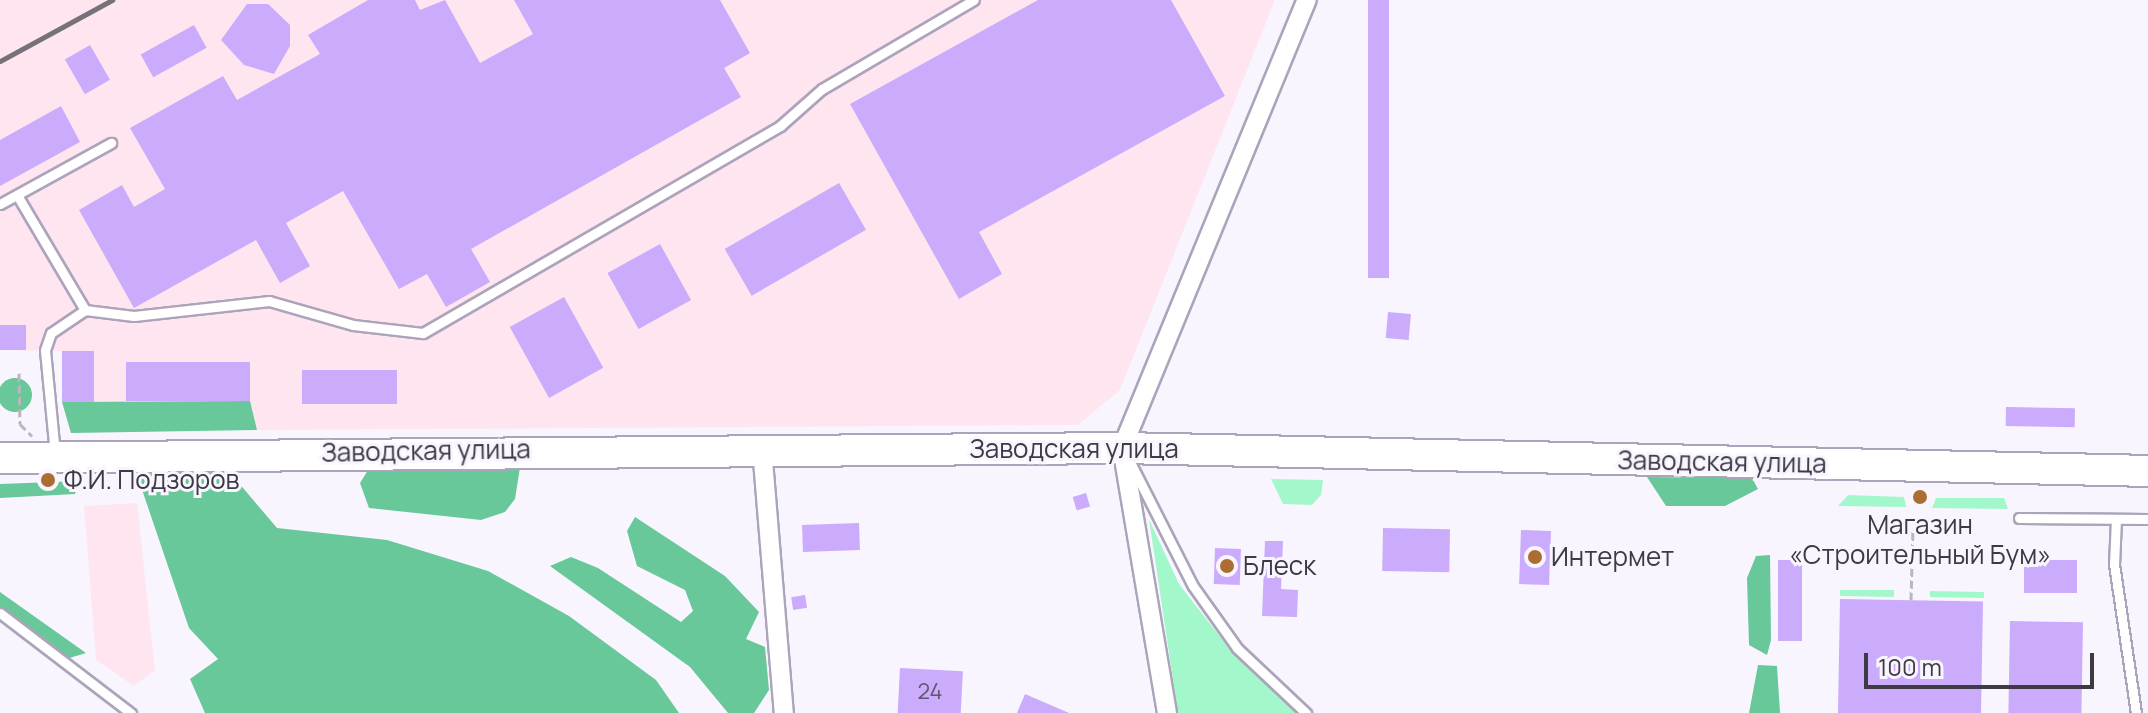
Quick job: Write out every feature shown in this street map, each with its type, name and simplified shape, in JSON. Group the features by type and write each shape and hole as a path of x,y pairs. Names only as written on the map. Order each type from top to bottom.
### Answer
{"main road":[{"name":"Заводская улица","path":"0,458 43,451 1122,448 2148,471"}],"street":[{"path":"1167,713 1122,448 1307,0"},
{"path":"762,448 784,713"}],"lane":[{"path":"43,451 45,350 51,333 85,310 134,316 269,301 353,325 423,333 780,126 822,89 974,0"},
{"path":"0,204 111,143"},
{"path":"17,195 85,310"},
{"path":"1122,448 1193,586 1237,648 1306,713"},
{"path":"2019,518 2148,519"},
{"path":"2116,519 2114,564 2136,713"},
{"path":"0,613 131,713"}],"path":[{"path":"19,373 20,424 43,451"},
{"path":"1911,600 1913,530"}],"shaded area":[{"path":"0,0 1275,0 1120,390 1078,425 257,430 250,401 62,402 62,351 0,350"},
{"path":"137,503 155,670 134,686 96,660 84,506"}],"green space":[{"path":"15,378 27,383 32,395 27,407 15,412 3,407 -2,395 3,383"},
{"path":"250,401 257,430 71,433 62,402"},
{"path":"521,461 515,499 505,512 481,520 369,508 360,483 370,467"},
{"path":"226,468 277,528 387,540 488,571 569,616 656,680 679,713 205,713 190,679 218,659 189,628 135,469"},
{"path":"1647,477 1752,478 1758,489 1725,506 1666,506"},
{"path":"1271,479 1323,480 1321,495 1312,505 1283,504"},
{"path":"79,481 75,494 0,498 0,484"},
{"path":"1848,495 1904,497 1906,507 1838,506"},
{"path":"1936,498 2004,498 2008,509 1932,508"},
{"path":"635,517 725,576 759,612 746,639 765,647 769,690 754,713 728,713 690,667 550,566 571,557 598,568 681,622 693,611 685,590 637,566 627,531"},
{"path":"1149,519 1179,584 1232,652 1297,713 1178,713"},
{"path":"1770,555 1771,640 1767,655 1749,645 1747,578 1756,556"},
{"path":"1840,590 1894,590 1894,597 1840,596"},
{"path":"1930,591 1984,592 1984,598 1930,597"},
{"path":"0,592 86,653 66,659 0,610"},
{"path":"1758,665 1777,666 1780,713 1749,713"}],"building":[{"path":"368,0 415,0 420,10 445,0 480,63 533,34 514,0 720,0 750,53 724,68 741,97 471,249 490,282 446,307 427,274 399,289 343,191 286,223 310,266 280,283 256,240 134,308 79,210 122,185 134,207 165,189 130,128 223,76 237,100 320,54 308,35"},
{"path":"1038,0 1171,0 1225,96 979,232 1002,274 959,299 850,104"},
{"path":"1368,0 1389,0 1389,278 1368,278"},
{"path":"247,4 268,4 290,25 290,46 274,74 244,65 221,40"},
{"path":"194,25 207,48 153,77 141,55"},
{"path":"90,45 110,80 85,94 65,60"},
{"path":"61,106 80,142 0,186 0,140"},
{"path":"839,183 866,230 752,296 725,249"},
{"path":"660,244 691,300 639,329 608,273"},
{"path":"564,297 603,368 549,398 510,327"},
{"path":"1388,312 1411,314 1409,340 1386,338"},
{"path":"0,325 26,325 26,350 0,350"},
{"path":"62,351 94,351 94,402 62,402"},
{"path":"126,362 250,362 250,401 126,401"},
{"path":"302,370 397,370 397,404 302,404"},
{"path":"2006,407 2075,408 2075,427 2006,426"},
{"path":"1086,493 1090,506 1077,510 1073,497"},
{"path":"859,523 860,550 803,552 802,525"},
{"path":"1383,528 1450,529 1449,572 1382,571"},
{"name":"Интермет","path":"1521,530 1551,531 1549,585 1519,584"},
{"path":"1265,541 1283,541 1281,589 1298,590 1297,617 1262,616"},
{"name":"Блеск","path":"1215,548 1241,549 1240,585 1214,584"},
{"path":"1778,560 1802,560 1802,641 1778,641"},
{"path":"2024,560 2077,560 2077,593 2024,593"},
{"path":"805,595 807,608 793,610 791,597"},
{"path":"1840,599 1983,601 1981,713 1838,713"},
{"path":"2010,621 2083,622 2081,713 2008,713"},
{"path":"900,668 963,671 961,713 898,713"},
{"path":"1025,694 1069,713 1017,713"}],"railway":[{"path":"0,61 112,0"}],"place":[{"name":"Ф.И. Подзоров","path":"48,480"},
{"name":"Магазин «Строительный Бум»","path":"1920,497"},
{"name":"Интермет","path":"1535,557"},
{"name":"Блеск","path":"1227,566"}]}
